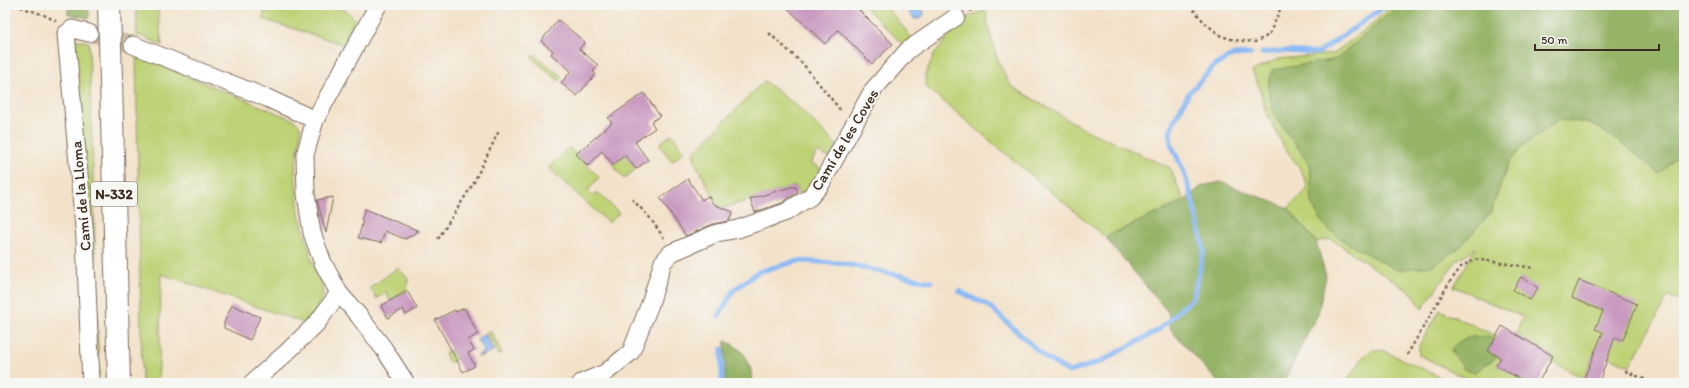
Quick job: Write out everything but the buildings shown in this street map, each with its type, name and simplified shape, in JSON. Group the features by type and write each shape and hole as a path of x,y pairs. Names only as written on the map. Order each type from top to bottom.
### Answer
{"highway":[{"name":"N-332","path":"109,5 118,383"}],"street":[{"path":"378,5 314,120 305,155 306,194 312,233 323,263 339,293 384,349 406,383"},
{"name":"Camí de les Coves","path":"671,253 717,233 738,229 786,212 810,197 821,184 873,90 908,50 956,17"},
{"path":"72,29 89,33"},
{"name":"Camí de la Lloma","path":"72,29 66,34 85,238 91,383"},
{"path":"133,45 267,98 314,120"},
{"path":"581,383 605,373 631,352 650,304 663,262 671,253"},
{"path":"252,383 317,323 339,293"}],"path":[{"path":"15,5 44,15 72,29"},
{"path":"1189,5 1206,24 1220,36 1234,40 1255,42 1269,35 1282,5"},
{"path":"769,33 803,64 848,118 855,124"},
{"path":"438,239 473,184 499,130"},
{"path":"632,199 650,218 668,244 671,253"},
{"path":"1407,355 1449,283 1461,267 1475,259 1534,268"},
{"path":"1626,370 1654,383"}],"green space":[{"path":"68,5 89,5 89,18 68,14"},
{"path":"136,5 157,5 162,45 142,36 137,36"},
{"path":"267,5 330,5 347,11 358,22 345,45 262,19"},
{"path":"863,5 885,5 913,39 904,46"},
{"path":"1393,5 1684,5 1684,301 1668,296 1630,366 1595,351 1584,378 1550,361 1553,356 1515,334 1523,317 1457,288 1453,288 1476,248 1457,260 1422,309 1413,294 1331,239 1316,242 1288,208 1307,190 1306,181 1299,167 1284,147 1266,112 1260,89 1252,71 1278,59 1333,54 1367,28"},
{"path":"1399,5 1684,5 1684,150 1659,174 1628,148 1591,123 1559,120 1524,145 1508,164 1491,212 1460,247 1432,266 1397,270 1352,246 1326,228 1312,205 1310,164 1274,115 1268,88 1272,70 1337,59"},
{"path":"986,10 988,26 998,62 1011,86 1084,129 1170,168 1184,201 1105,237 926,87 925,75 935,53 954,29 967,17"},
{"path":"73,39 89,42 99,376"},
{"path":"534,54 562,77 559,81 531,57"},
{"path":"136,55 294,120 300,126 301,134 295,171 299,213 312,260 321,281 323,293 321,301 307,324 161,274 158,383 142,383"},
{"path":"764,81 798,107 837,145 831,158 817,152 811,163 820,168 824,173 800,196 795,186 720,209 697,166 693,153"},
{"path":"672,134 684,151 672,162 659,144"},
{"path":"569,147 599,177 588,191 593,196 597,192 619,213 609,223 548,168"},
{"path":"625,155 636,169 624,179 613,165"},
{"path":"1221,182 1288,208 1316,242 1326,276 1318,313 1283,383 1219,383 1171,330 1168,312 1105,237 1184,201 1202,186"},
{"path":"397,268 408,278 407,291 390,301 386,292 377,299 370,288"},
{"path":"1440,310 1496,336 1488,351 1501,358 1497,365 1527,383 1475,383 1419,355 1419,346"},
{"path":"490,330 502,353 498,354 486,332"},
{"path":"1488,336 1500,343 1502,350 1494,359 1474,373 1464,369 1451,350 1458,342 1467,338"},
{"path":"725,341 738,348 743,353 749,363 753,383 725,383"},
{"path":"462,344 467,354 449,363 445,353"},
{"path":"1372,350 1382,350 1453,383 1346,383 1363,357"}],"water":[{"path":"895,5 920,5 923,8 924,15 920,19 914,19 907,9 899,8"},
{"path":"485,334 493,351 479,357 478,355 484,352 477,339"}],"waterway":[{"path":"1262,53 1282,51 1318,53 1387,5"},
{"path":"959,291 989,306 1046,358 1069,372 1100,362 1157,331 1193,298 1204,250 1191,194 1183,170 1171,144 1170,133 1173,123 1189,93 1214,66 1233,55 1251,54"},
{"path":"719,316 733,291 758,272 797,261 840,263 931,282"},
{"path":"722,349 722,383"}],"tunnel":[{"path":"89,33 133,45"}]}
